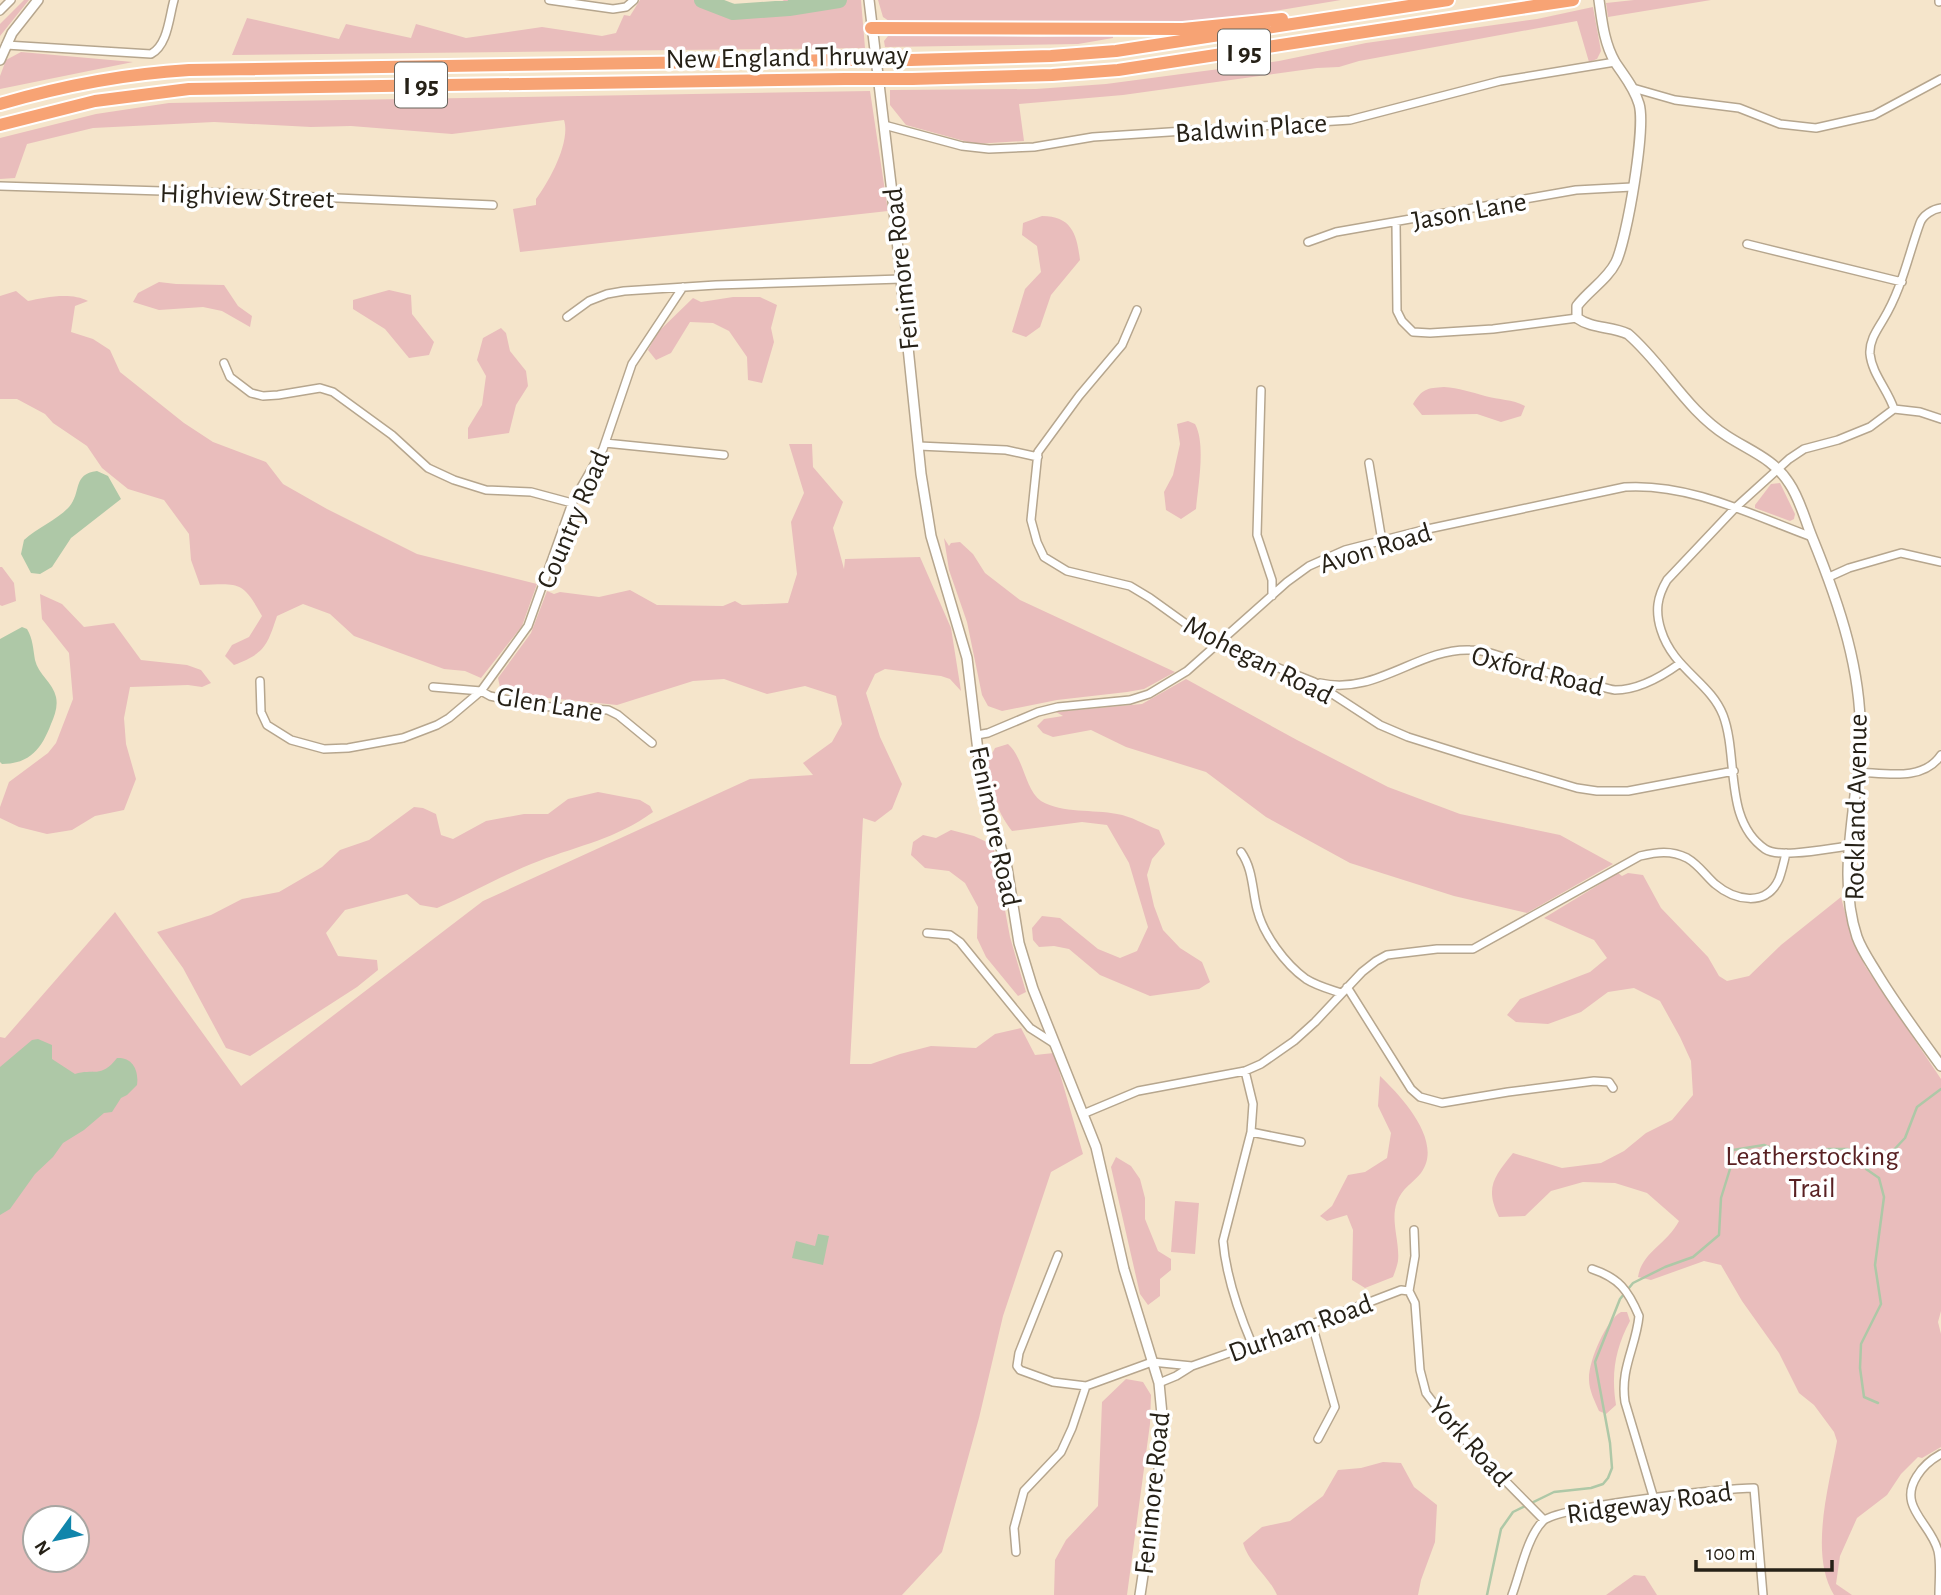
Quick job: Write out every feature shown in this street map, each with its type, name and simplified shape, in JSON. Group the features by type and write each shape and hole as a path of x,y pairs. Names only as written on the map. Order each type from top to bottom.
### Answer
{"highway":[{"name":"New England Thruway","path":"0,104 90,82 189,70 910,60 1085,54 1167,44 1448,0"},
{"name":"New England Thruway","path":"0,125 95,101 189,89 912,79 1052,75 1118,70 1573,0"},
{"path":"872,28 1183,29 1267,20 1335,18"}],"street":[{"path":"0,11 11,0"},
{"path":"0,60 23,17 38,0"},
{"path":"6,45 151,54 160,47 174,0"},
{"path":"549,0 613,9 626,7 634,0"},
{"path":"1396,223 1397,311 1413,332 1493,329 1577,318 1577,306 1607,276 1616,262 1626,228 1641,130 1640,107 1633,88 1615,62 1603,29 1599,0"},
{"name":"Fenimore Road","path":"870,2 931,536 967,657 982,785 1007,868 1019,943 1033,989 1096,1147 1124,1269 1159,1383 1163,1425 1160,1463 1140,1595"},
{"name":"Baldwin Place","path":"884,125 962,146 989,149 1034,147 1093,137 1350,120 1500,81 1615,62"},
{"path":"1633,88 1675,100 1739,108 1780,124 1816,128 1874,114 1941,79"},
{"name":"Highview Street","path":"0,186 493,205"},
{"name":"Jason Lane","path":"1308,242 1336,232 1576,190 1632,187"},
{"path":"1894,409 1875,372 1870,353 1873,335 1902,282 1921,221 1934,209 1941,208"},
{"path":"1747,244 1902,282"},
{"path":"567,317 589,301 607,294 684,287 901,279"},
{"name":"Country Road","path":"260,681 261,712 267,726 291,740 324,749 348,748 403,738 437,725 481,691 528,626 572,503 605,443 632,364 684,287"},
{"path":"919,446 1006,450 1038,457 1038,452 1053,430 1122,345 1137,310"},
{"name":"Rockland Avenue","path":"1577,318 1586,325 1617,329 1628,334 1688,403 1710,424 1759,453 1779,469 1792,487 1829,577 1848,642 1858,700 1860,731 1849,846 1849,891 1857,937 1893,999 1941,1066"},
{"path":"225,363 230,377 251,393 263,396 278,395 320,388 332,392 392,435 428,468 454,480 486,489 531,492 572,503"},
{"path":"1261,390 1257,535 1272,580 1272,596"},
{"path":"1849,846 1786,853 1771,852 1764,848 1746,826 1740,815 1734,790 1731,736 1722,711 1712,696 1679,664 1666,647 1658,622 1659,593 1667,580 1735,508 1804,449 1838,440 1870,427 1894,409 1920,412 1941,419"},
{"path":"605,443 724,455"},
{"name":"Mohegan Road","path":"1038,457 1031,520 1044,557 1067,571 1129,586 1189,626 1266,663 1314,682 1380,725 1408,737 1577,788 1597,791 1628,791 1734,771"},
{"path":"1369,463 1382,541"},
{"name":"Avon Road","path":"977,735 1058,707 1130,700 1149,694 1187,671 1309,566 1345,550 1423,530 1625,487 1647,486 1670,488 1735,508 1812,537"},
{"path":"1829,577 1849,568 1901,553 1941,562"},
{"name":"Oxford Road","path":"1314,682 1330,685 1368,682 1426,659 1452,651 1471,649 1543,672 1615,690 1645,684 1679,664"},
{"name":"Glen Lane","path":"433,687 481,691 535,706 608,710 652,743"},
{"path":"1857,772 1915,773 1931,767 1941,755"},
{"path":"1241,852 1248,863 1260,919 1275,945 1288,962 1306,978 1322,987 1344,990 1411,1090 1420,1097 1442,1103 1594,1081 1609,1082 1613,1088"},
{"path":"1083,1114 1138,1091 1245,1072 1294,1041 1362,972 1387,955 1437,949 1473,949 1640,856 1669,852 1686,857 1701,868 1713,883 1733,897 1745,900 1774,888 1786,853"},
{"path":"927,933 950,935 960,942 1030,1028 1055,1044"},
{"path":"1245,1072 1253,1104 1251,1132 1223,1241 1224,1258 1252,1344"},
{"path":"1251,1132 1301,1142"},
{"name":"York Road","path":"1414,1230 1415,1256 1409,1291 1415,1303 1420,1370 1426,1393 1443,1417 1544,1520"},
{"path":"1058,1255 1019,1353 1017,1366 1028,1374 1052,1382 1086,1385 1152,1363"},
{"path":"1592,1269 1610,1275 1629,1293 1639,1316 1622,1385 1654,1499"},
{"name":"Durham Road","path":"1159,1383 1192,1366 1401,1290 1409,1291"},
{"path":"1312,1324 1335,1407 1318,1439"},
{"name":"Durham Road","path":"1152,1363 1192,1366"},
{"path":"1016,1552 1014,1528 1024,1491 1061,1452 1086,1385"},
{"path":"1938,1456 1923,1466 1910,1487 1910,1499 1939,1552 1938,1595"},
{"name":"Ridgeway Road","path":"1544,1520 1586,1507 1729,1488 1754,1488 1763,1595"},
{"path":"1512,1595 1533,1535 1544,1520"}],"green space":[{"path":"24,0 29,0 0,36 0,24"},
{"path":"640,0 718,0 738,7 774,6 784,0 861,0 865,48 232,55 247,18 339,39 346,24 411,38 416,24 466,38 542,27 602,36 616,33 624,15 630,16"},
{"path":"878,0 1341,0 1219,20 1104,23 889,21 883,17"},
{"path":"1634,0 1711,0 1608,17 1606,3"},
{"path":"1593,7 1601,51 1597,59 1589,62 1577,21 1339,67 1123,95 1019,104 1024,141 975,144 906,125 890,105 890,90 1036,89 1106,84 1279,61 1366,43 1537,19"},
{"path":"893,34 1041,37 1113,35 1113,38 1078,44 885,47 884,41"},
{"path":"21,52 133,62 0,89 0,76 6,60"},
{"path":"870,91 888,211 520,252 513,209 536,205 536,199 547,183 562,150 564,120 452,134 351,126 311,127 214,122 93,128 27,144 15,178 0,179 0,138 96,114 169,103"},
{"path":"1042,216 1060,219 1066,223 1075,235 1080,260 1051,295 1040,327 1026,337 1012,332 1025,289 1041,272 1037,246 1022,235 1023,223"},
{"path":"159,282 224,285 238,306 252,316 250,327 222,311 203,307 159,310 133,302 138,293"},
{"path":"389,290 411,295 412,314 434,342 429,355 409,358 385,329 353,309 353,300"},
{"path":"16,291 28,301 66,296 88,301 75,306 71,332 93,339 110,350 120,372 184,423 213,442 266,462 283,484 327,509 417,554 537,584 522,626 481,678 465,671 444,669 354,636 330,614 303,604 277,616 267,642 259,652 234,665 225,656 232,645 249,637 262,616 244,590 223,584 200,585 191,560 189,534 164,500 128,489 102,468 87,446 53,423 45,414 17,399 0,399 0,296"},
{"path":"733,297 760,297 777,305 771,328 774,342 762,383 748,380 747,357 729,331 713,323 690,322 671,353 656,360 648,350 658,332 693,298 701,302"},
{"path":"501,328 506,333 510,351 526,371 528,386 516,405 509,433 468,439 468,428 482,405 486,376 477,360 483,338"},
{"path":"1444,387 1525,406 1521,416 1501,422 1477,414 1422,415 1413,404 1416,399 1426,390"},
{"path":"1188,421 1195,424 1198,432 1200,465 1196,509 1181,519 1166,510 1164,492 1173,475 1180,444 1177,424"},
{"path":"789,444 812,444 813,467 843,502 833,528 844,569 845,559 920,557 951,628 961,691 950,679 941,676 885,669 875,674 866,693 880,737 902,784 892,809 875,822 863,818 850,1064 871,1064 931,1046 976,1048 995,1034 1021,1028 1035,1055 1054,1053 1083,1154 1051,1172 1003,1316 979,1418 942,1552 902,1595 0,1595 0,1037 5,1038 115,912 241,1086 483,901 750,779 813,775 803,763 832,742 842,724 836,696 805,686 767,694 724,679 693,681 617,705 509,694 501,692 498,678 531,633 547,591 554,594 560,592 599,597 630,590 657,605 723,606 735,601 742,605 788,603 797,574 791,522 804,493"},
{"path":"1780,483 1795,514 1790,521 1755,508 1771,484"},
{"path":"944,538 949,546 951,543 960,542 973,554 985,573 1020,600 1175,672 1144,689 1057,700 1002,711 988,706 982,695 967,622 949,570"},
{"path":"0,567 14,583 16,601 2,606 0,605"},
{"path":"40,594 62,604 84,627 114,623 141,660 187,665 201,670 211,683 202,687 130,687 124,718 126,744 136,779 124,810 95,816 72,830 47,834 19,827 0,818 0,807 9,782 48,753 56,743 73,699 69,653 42,619"},
{"path":"1186,679 1388,787 1460,814 1560,835 1613,864 1527,913 1454,896 1350,863 1266,817 1206,772 1126,747 1091,730 1053,737 1043,733 1037,726 1044,719 1063,716 1056,712 1142,704"},
{"path":"1008,744 1018,757 1031,789 1041,801 1068,810 1122,815 1159,830 1165,844 1152,859 1147,875 1154,906 1163,930 1180,948 1202,962 1210,982 1199,989 1150,996 1100,975 1069,949 1039,947 1033,940 1032,928 1042,916 1060,918 1098,949 1120,958 1137,951 1148,927 1129,863 1107,825 1082,822 1012,831 994,799 988,771 988,761 995,748"},
{"path":"598,792 640,800 650,806 653,812 625,829 526,866 437,908 420,905 407,894 345,910 326,933 338,956 377,960 378,970 357,987 250,1056 226,1048 183,968 157,932 211,915 242,899 279,892 322,867 340,850 369,840 414,807 436,814 441,835 453,839 486,821 524,814 548,814 568,799"},
{"path":"951,830 993,845 1010,937 1026,992 1018,996 986,957 977,938 978,907 965,883 949,871 925,868 911,855 913,842 923,835 936,838"},
{"name":"Leatherstocking Trail","path":"1618,873 1622,876 1628,873 1643,875 1661,908 1708,957 1719,976 1727,981 1749,976 1781,945 1841,897 1850,932 1865,966 1941,1079 1941,1311 1938,1322 1941,1334 1941,1447 1922,1458 1918,1457 1901,1474 1887,1495 1857,1518 1840,1556 1836,1584 1852,1595 1834,1595 1823,1560 1823,1520 1837,1441 1834,1432 1814,1405 1799,1393 1779,1353 1742,1301 1721,1265 1704,1261 1651,1280 1638,1277 1644,1261 1679,1221 1647,1193 1615,1183 1583,1182 1551,1191 1525,1216 1499,1217 1492,1198 1497,1175 1513,1153 1562,1168 1601,1163 1624,1151 1646,1133 1672,1120 1693,1095 1691,1061 1680,1037 1660,1001 1634,988 1608,992 1581,1012 1548,1024 1516,1022 1507,1015 1520,999 1590,972 1607,958 1594,940 1544,918"},
{"path":"1380,1076 1417,1121 1424,1134 1427,1161 1421,1173 1405,1189 1397,1202 1394,1216 1398,1261 1393,1277 1365,1288 1352,1280 1353,1230 1347,1215 1327,1221 1320,1216 1332,1206 1348,1175 1365,1172 1387,1158 1391,1133 1378,1106"},
{"path":"1116,1157 1131,1166 1140,1179 1145,1198 1145,1219 1158,1251 1171,1259 1171,1270 1160,1279 1160,1296 1148,1305 1140,1294 1111,1167"},
{"path":"1175,1201 1199,1203 1195,1254 1171,1252"},
{"path":"1621,1312 1627,1312 1630,1321 1616,1362 1616,1405 1606,1414 1599,1411 1594,1400 1589,1384 1589,1372 1604,1332"},
{"path":"1126,1379 1143,1382 1151,1395 1150,1424 1127,1595 1054,1595 1055,1560 1066,1540 1098,1506 1102,1402"},
{"path":"1383,1462 1401,1463 1414,1487 1437,1505 1435,1542 1418,1595 1277,1595 1243,1543 1262,1527 1290,1521 1323,1496 1338,1470"},
{"path":"1634,1575 1645,1576 1657,1595 1606,1595"}],"shaded area":[{"path":"97,471 108,476 121,499 71,538 52,567 40,574 31,573 21,554 24,540 64,512 73,501 84,476"},
{"path":"22,627 27,629 32,640 35,660 54,692 56,707 47,733 34,753 20,761 2,764 0,639"},
{"path":"38,1039 52,1045 52,1059 75,1074 101,1071 117,1058 123,1058 134,1066 137,1085 121,1098 112,1112 104,1113 63,1143 35,1174 10,1209 0,1215 0,1067 32,1040"},
{"path":"818,1234 829,1236 823,1265 792,1258 796,1241 815,1246"}],"waterway":[{"path":"702,0 733,12 789,8 839,0"},
{"path":"1487,1595 1501,1529 1513,1512 1554,1492 1591,1488 1603,1484 1608,1478 1612,1468 1610,1443 1595,1362 1620,1299 1633,1283 1693,1257 1719,1235 1721,1198 1733,1150 1764,1145 1787,1154 1811,1157 1827,1149 1847,1149 1865,1156 1890,1154 1905,1138 1917,1107 1941,1089"},
{"path":"1865,1156 1866,1169 1879,1178 1884,1197 1875,1265 1881,1304 1861,1344 1860,1368 1864,1397 1878,1403"}]}
